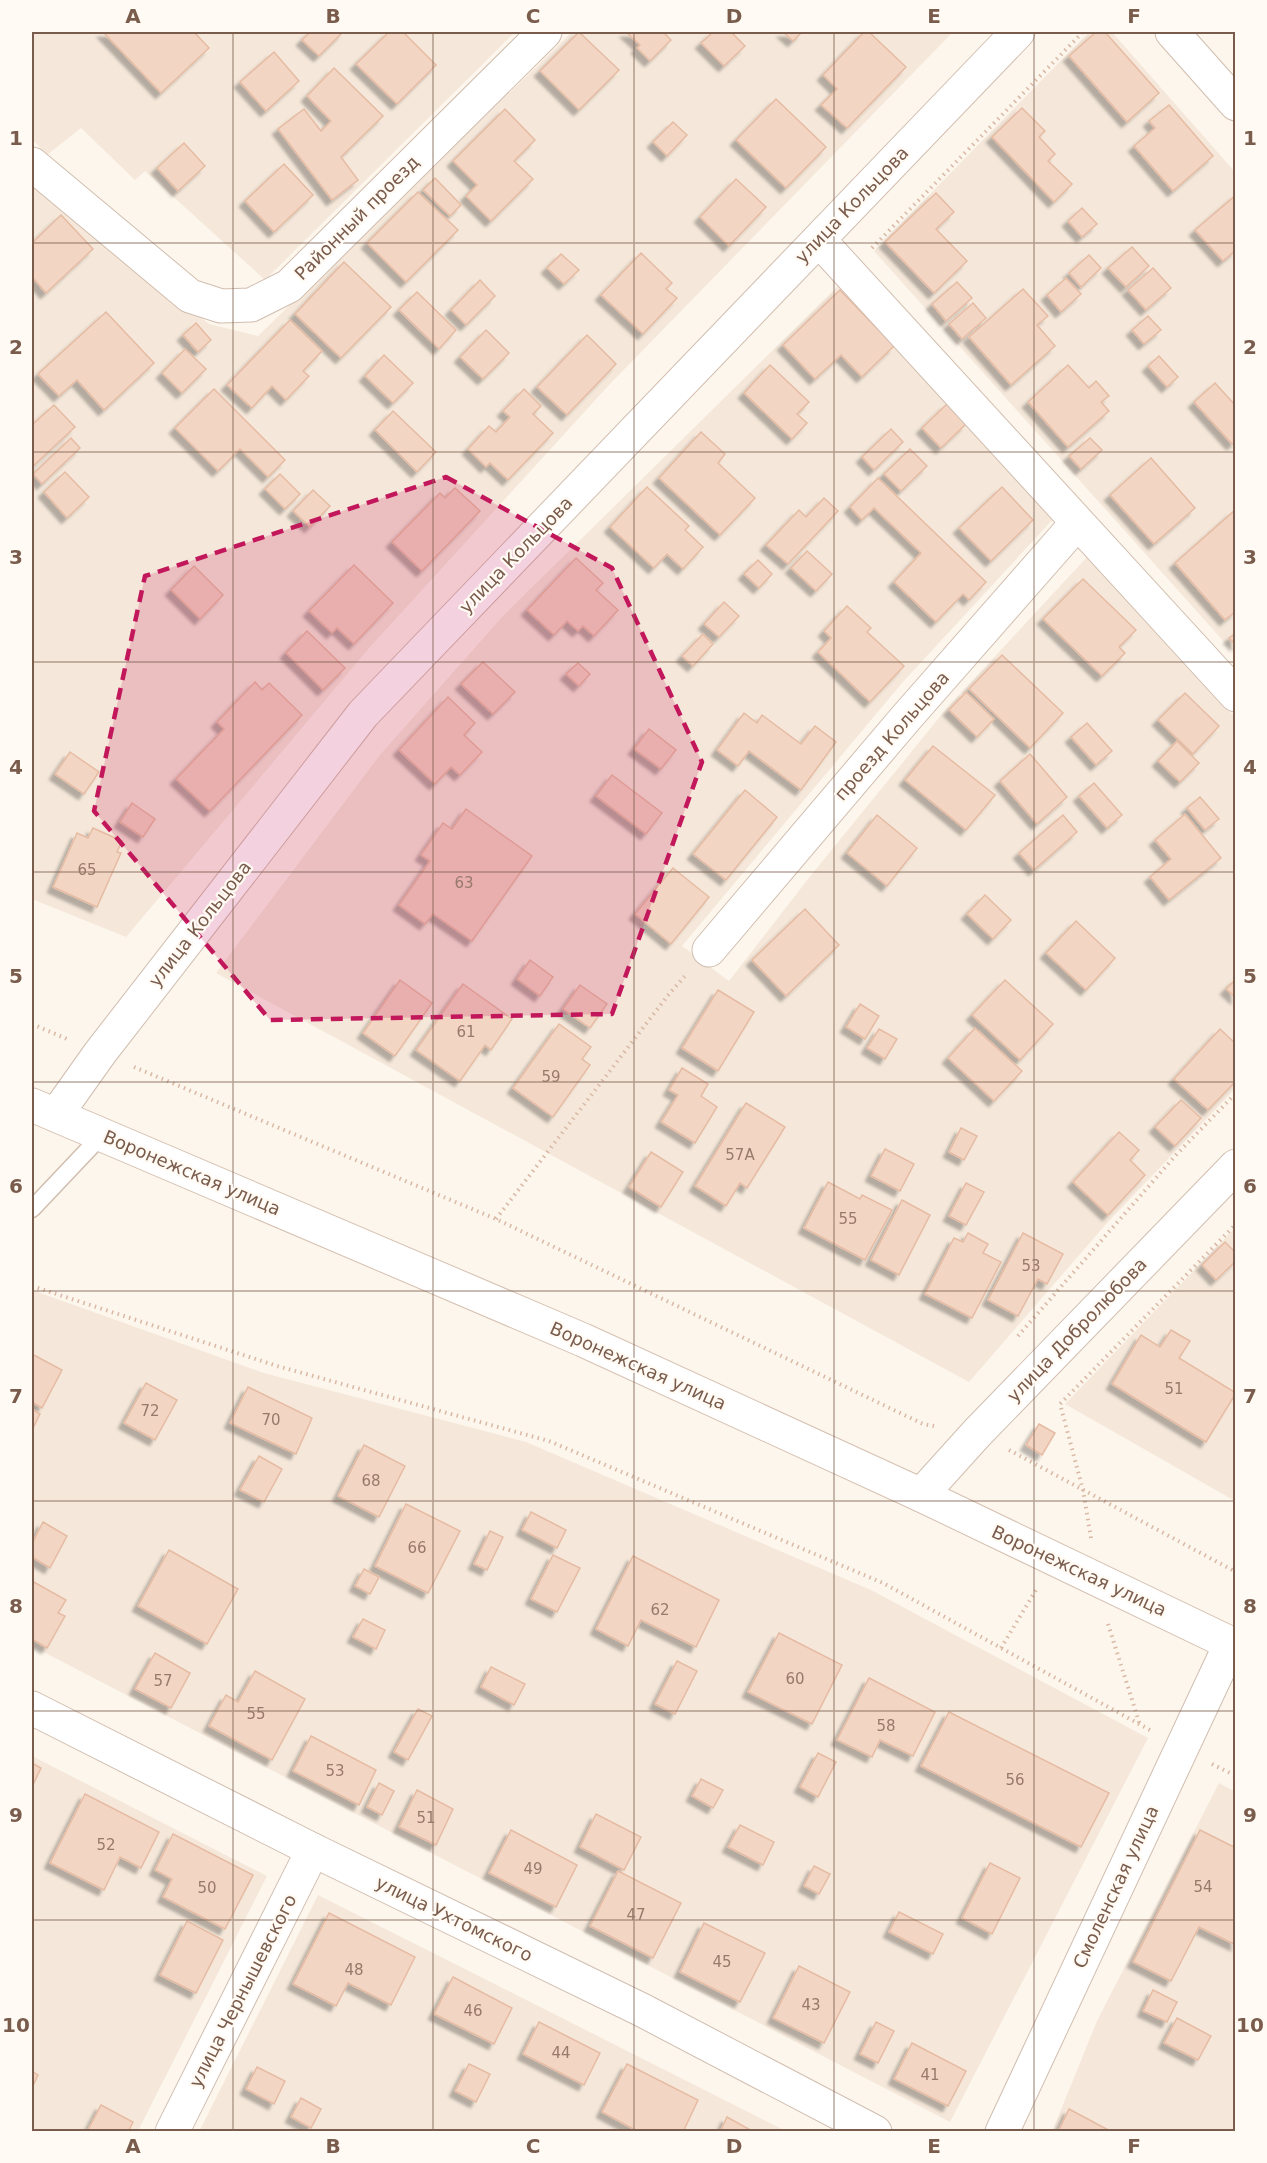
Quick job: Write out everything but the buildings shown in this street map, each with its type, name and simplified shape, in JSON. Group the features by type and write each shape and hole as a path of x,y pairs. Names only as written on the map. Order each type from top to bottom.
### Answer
{"street":[{"name":"Районный проезд","path":"32,164 190,296 221,306 251,305 289,286 544,32"},
{"name":"улица Кольцова","path":"44,1110 100,1053 363,714 1018,32"},
{"path":"1172,32 1236,104"},
{"path":"819,240 1236,695"},
{"name":"проезд Кольцова","path":"709,950 905,719 1077,523"},
{"name":"Воронежская улица","path":"44,1110 583,1340 921,1496 1233,1645"},
{"name":"улица Добролюбова","path":"921,1496 977,1433 1236,1166"},
{"name":"Смоленская улица","path":"1002,2132 1182,1748 1233,1645"},
{"name":"улица Ухтомского","path":"32,1708 313,1851 642,2010 875,2132"},
{"name":"улица Чернышевского","path":"172,2132 313,1851"}],"lane":[{"path":"32,1209 102,1135"}],"path":[{"path":"848,272 1083,32"},
{"path":"496,1220 669,994 709,950"},
{"path":"32,1024 496,1220 923,1424 977,1433 1236,1572"},
{"path":"1015,1339 1176,1155 1236,1093"},
{"path":"1092,1549 1083,1490 1060,1404 1236,1224"},
{"path":"32,1286 277,1366 549,1441 883,1583 1236,1776"},
{"path":"1001,1648 1036,1589"},
{"path":"1105,1613 1140,1725"}],"highlighted area":[{"path":"446,477 612,568 702,762 612,1014 270,1020 94,811 145,576"}],"shaded area":[{"path":"32,32 515,32 265,280 145,171 135,180 81,128 47,155 32,139"},
{"path":"572,32 953,32 609,385 369,648 126,937 32,899 32,181 209,324 258,336"},
{"path":"1089,32 1112,32 1235,172 1235,654 874,251"},
{"path":"840,284 1055,517 902,683 682,946 729,981 808,879 947,708 1088,556 1235,717 1235,1089 1107,1223 969,1382 216,973 380,755 503,616"},
{"path":"1235,1228 1235,1501 1065,1404"},
{"path":"32,1290 264,1373 526,1442 871,1590 1148,1738 950,2122 32,1646"},
{"path":"32,1756 267,1876 138,2131 32,2131"},
{"path":"1219,1783 1236,1792 1235,2131 1052,2132 1097,2021"},
{"path":"318,1895 786,2131 199,2132"}]}
